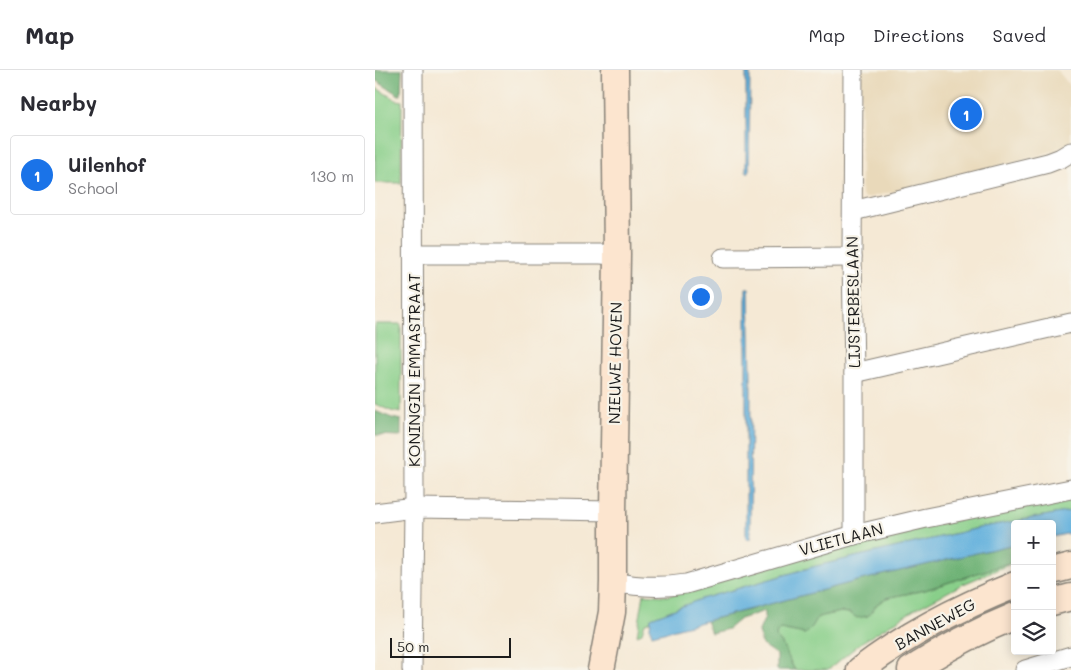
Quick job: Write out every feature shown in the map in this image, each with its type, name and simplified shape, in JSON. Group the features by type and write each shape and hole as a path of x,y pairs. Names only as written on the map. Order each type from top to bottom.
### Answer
{"street":[{"name":"KONINGIN EMMASTRAAT","path":"412,670 414,508 413,70"},
{"name":"NIEUWE HOVEN","path":"599,665 609,634 613,582 617,255 615,70"},
{"name":"LIJSTERBESLAAN","path":"853,70 854,534"},
{"path":"853,212 1047,163 1071,152"},
{"path":"414,254 617,255"},
{"path":"723,258 852,257"},
{"path":"854,373 1071,323"},
{"name":"VLIETLAAN","path":"613,582 633,586 656,587 686,584 854,534 1071,489"},
{"path":"375,513 414,508 613,511"},
{"path":"1056,570 1071,566"},
{"name":"BANNEWEG","path":"860,670 920,629 978,600 1011,587"},
{"path":"1056,601 1071,597"},
{"name":"BANNEWEG","path":"911,670 935,654 978,631 1011,618"},
{"path":"1025,670 1071,656"}],"shaded area":[{"path":"861,70 1057,70 1071,87 1071,141 1035,157 864,198 861,192"}],"green space":[{"path":"375,70 402,70 401,95 375,80"},
{"path":"375,87 396,100 402,101 401,183 375,183"},
{"path":"375,324 401,324 401,413 375,404"},
{"path":"375,411 401,420 401,436 375,435"},
{"path":"1071,499 1071,511 1022,520 1011,520 1011,522 816,566 701,599 651,618 650,622 645,623 642,633 637,635 644,594 667,596 881,537 976,516"},
{"path":"1011,545 1011,562 925,590 886,598 877,604 868,616 857,618 850,613 841,612 818,617 805,634 780,629 776,637 782,644 795,670 777,670 777,655 762,645 759,631 765,617 765,611 740,619 728,629 711,633 706,621 861,580"},
{"path":"1011,562 961,585 914,610 862,642 828,670 795,670 782,644 776,637 780,629 805,634 812,627 817,617 841,612 868,616 877,604 886,598 925,590"}],"water":[{"path":"746,70 750,70 749,172 746,172"},
{"path":"746,288 749,288 751,378 750,539 746,539"},
{"path":"1071,511 1071,533 1056,536 1056,520 1022,520"},
{"path":"1011,522 1011,545 861,580 652,635 650,627 651,618 701,599 816,566"}],"place":[{"name":"Uilenhof","path":"966,114"}]}
